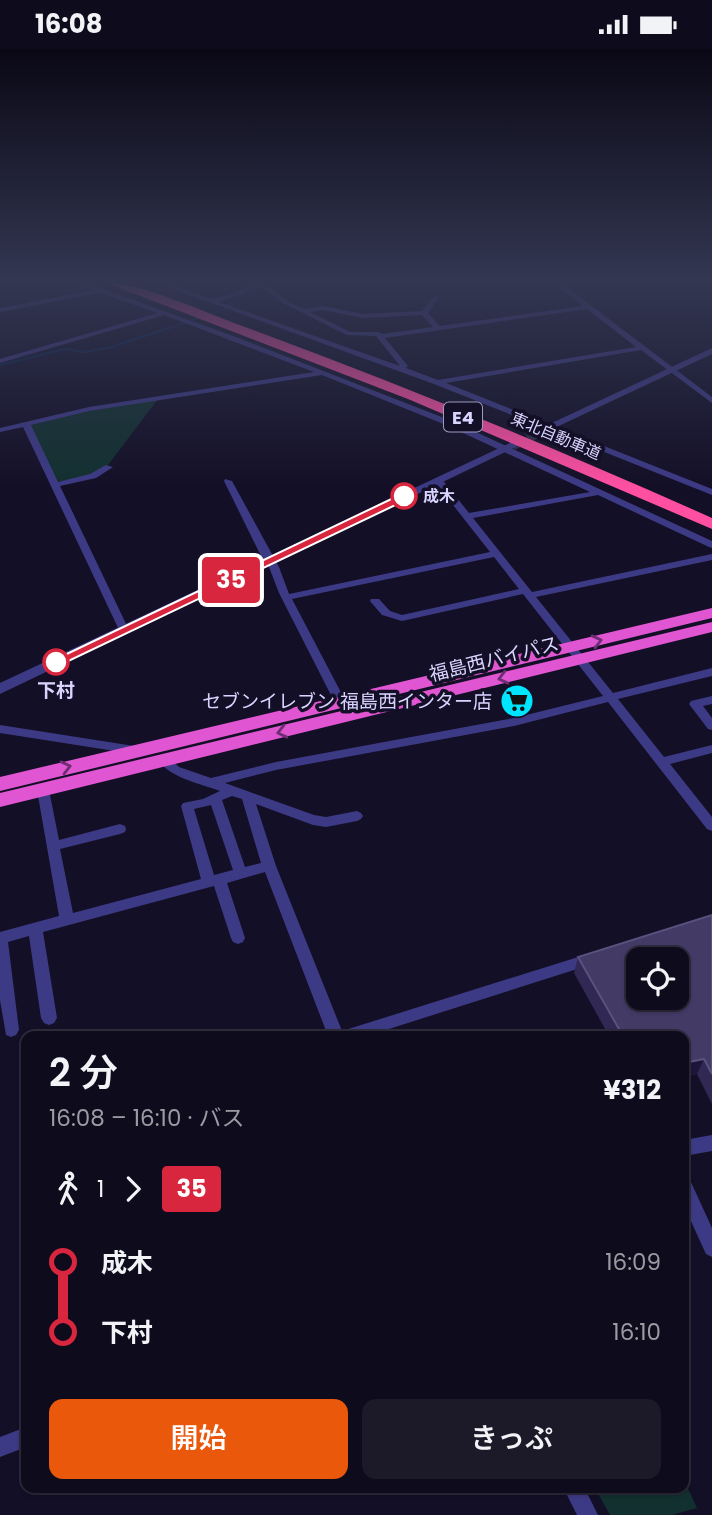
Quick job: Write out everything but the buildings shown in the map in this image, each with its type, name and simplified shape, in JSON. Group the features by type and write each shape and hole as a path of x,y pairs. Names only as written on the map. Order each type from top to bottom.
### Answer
{"highway":[{"name":"東北自動車道","path":"308,350 513,436 712,524"},
{"name":"東北自動車道","path":"319,350 395,379 712,511"},
{"name":"福島西バイパス","path":"0,800 574,653 712,613"},
{"name":"福島西バイパス","path":"0,785 134,750 340,702 712,627"}],"street":[{"path":"0,361 37,350"},
{"path":"262,350 509,447 597,493 712,545"},
{"path":"340,350 437,382 712,492"},
{"path":"391,350 404,366 400,369"},
{"path":"437,382 627,350"},
{"path":"644,350 710,398"},
{"path":"547,428 712,351"},
{"path":"2,428 89,409 324,373"},
{"path":"26,424 124,630"},
{"path":"0,689 509,447"},
{"path":"55,485 93,476 109,467"},
{"path":"439,480 712,826"},
{"path":"228,481 315,646 340,702"},
{"path":"467,516 597,493"},
{"path":"287,597 497,554"},
{"path":"374,601 386,613 402,618 712,557"},
{"path":"210,783 276,766 514,722 712,672"},
{"path":"712,700 695,704 712,726"},
{"path":"0,729 134,750"},
{"path":"662,762 712,749"},
{"path":"164,760 175,770 313,820 327,822 357,816"},
{"path":"43,790 67,920"},
{"path":"231,791 205,803 187,806 238,938"},
{"path":"215,798 241,874"},
{"path":"247,798 270,866 334,1031"},
{"path":"697,807 712,803"},
{"path":"53,846 120,829"},
{"path":"11,1030 0,938 270,866"},
{"path":"35,929 49,1018"},
{"path":"362,1031 608,954"},
{"path":"689,1148 712,1143"},
{"path":"689,1197 712,1248"},
{"path":"0,1447 21,1439"},
{"path":"576,1493 588,1515"}],"green space":[{"path":"158,399 108,465 83,478 56,482 29,425 80,412"},
{"path":"689,1491 697,1508 672,1515 610,1515 598,1493 689,1493"}],"waterway":[{"path":"0,365 59,350"},
{"path":"74,350 94,350"}],"tunnel":[{"path":"512,445 544,429"}],"bus line":[{"name":"35","path":"56,662 404,496"}],"place":[{"name":"成木","path":"404,496"},
{"name":"下村","path":"56,662"},
{"name":"セブンイレブン 福島西インター店","path":"517,701"}]}
